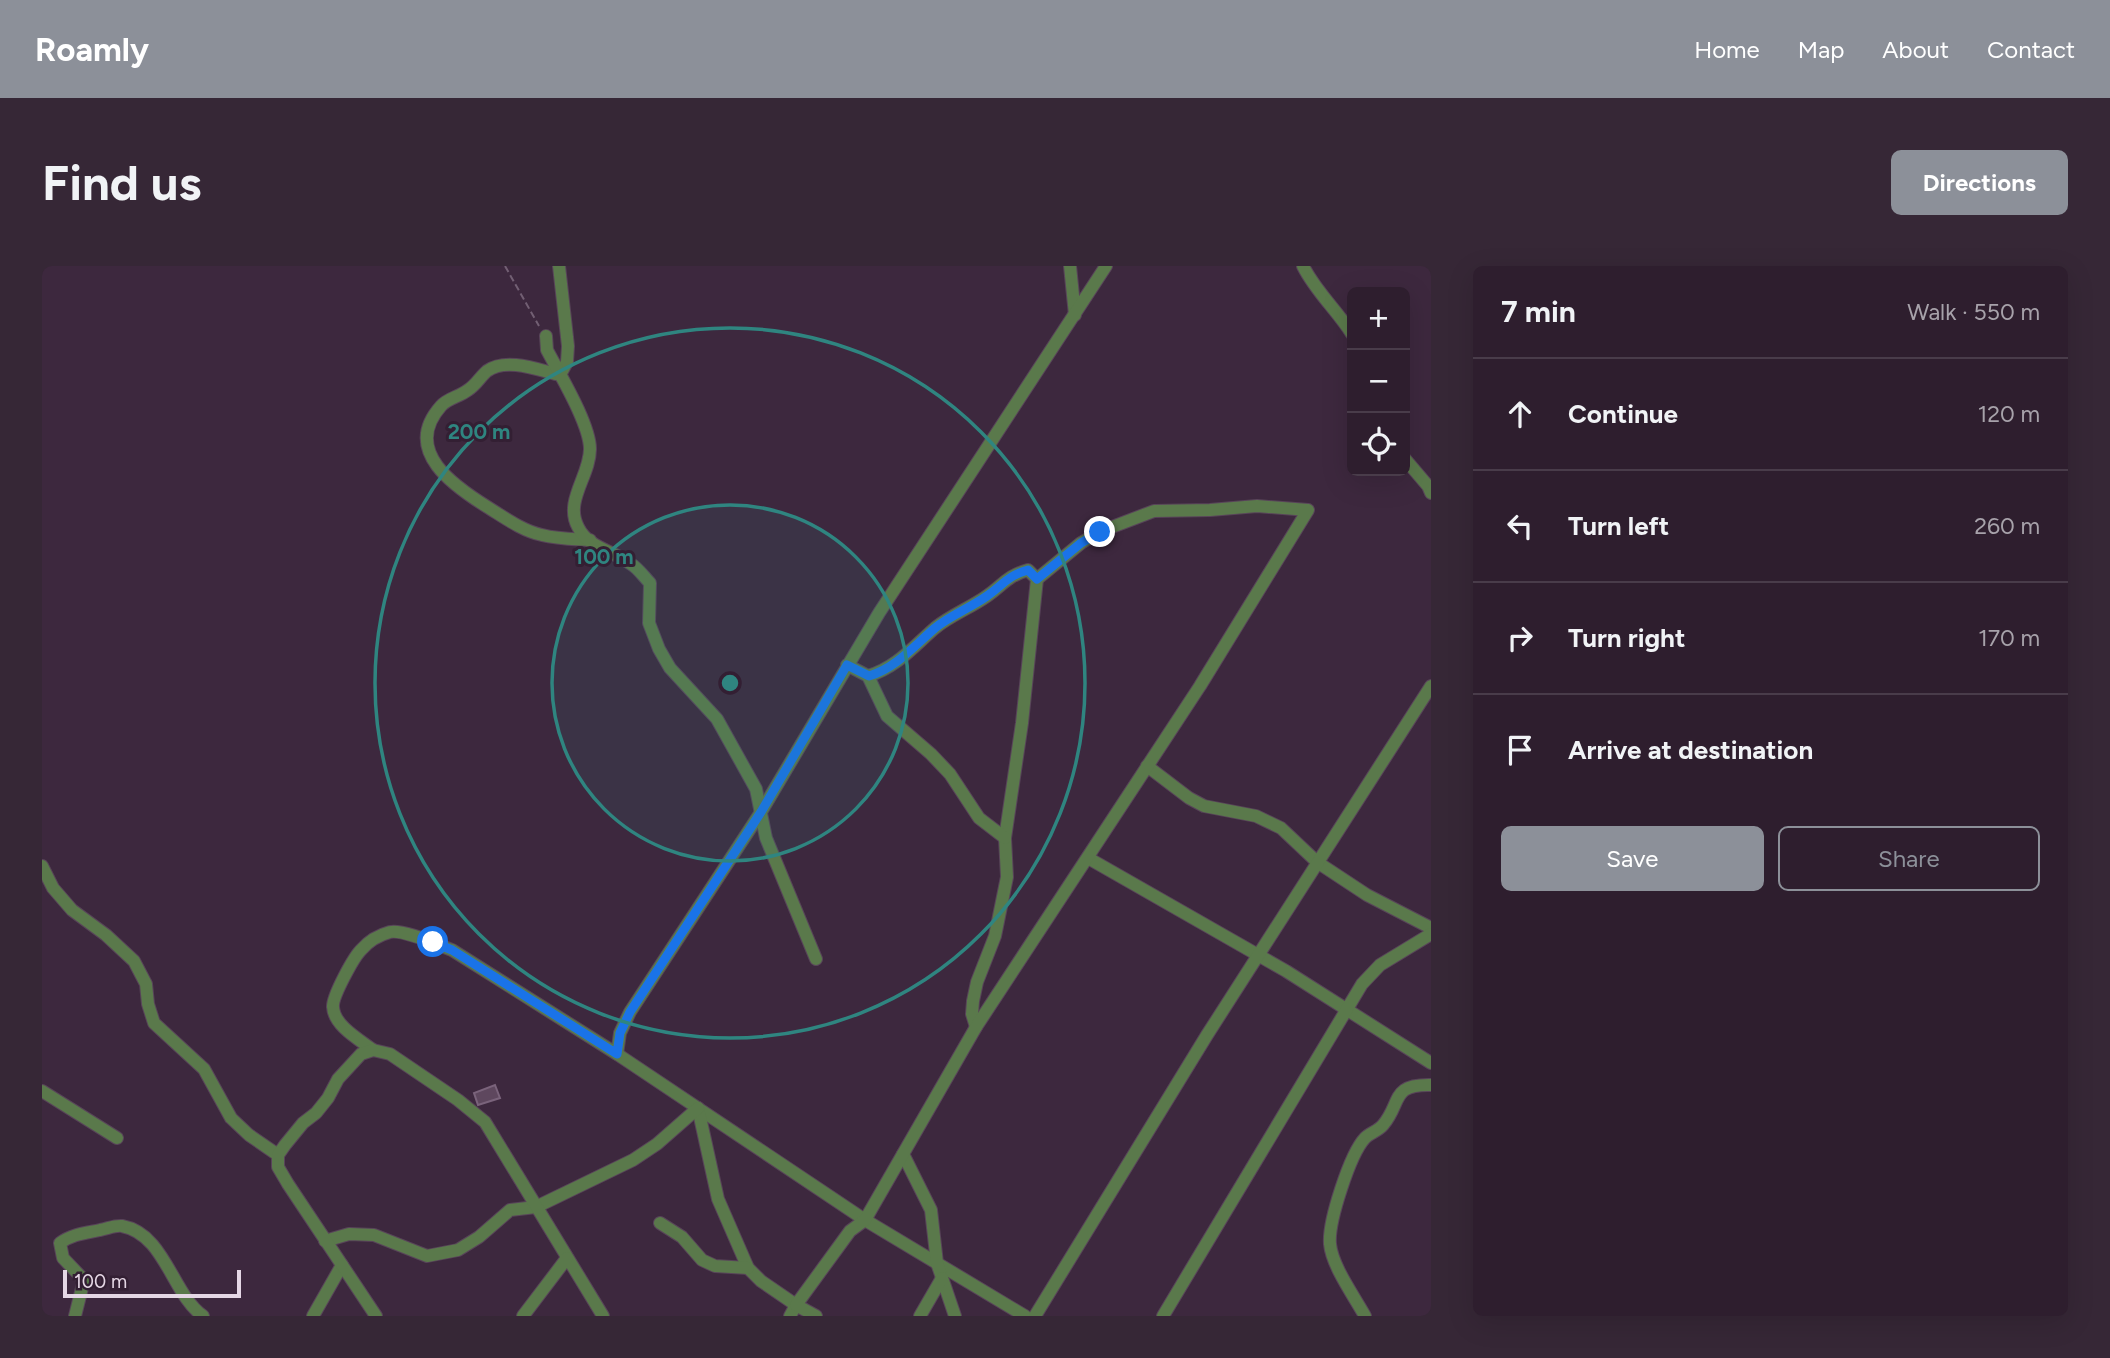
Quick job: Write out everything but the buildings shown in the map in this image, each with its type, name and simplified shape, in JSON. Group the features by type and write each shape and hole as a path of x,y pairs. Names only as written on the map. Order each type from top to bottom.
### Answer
{"street":[{"path":"559,266 568,346 567,362 560,375"},
{"path":"1070,266 1074,315"},
{"path":"617,1054 620,1033 630,1012 761,812 847,665 1106,266"},
{"path":"1303,266 1326,303 1347,326"},
{"path":"546,336 547,350 585,428 590,448 587,470 573,511 578,529 602,550 631,563 650,583 649,623 659,649 670,668 717,719 756,789 766,838 816,959"},
{"path":"560,375 522,366 503,366 488,371 465,393 443,404 428,426 426,442 438,468 450,483 512,522 541,535 590,540"},
{"path":"1410,465 1431,493"},
{"path":"793,1310 850,1231 865,1220 976,1027 1088,858 1308,510 1257,506 1154,511 1100,532 1081,543 1037,579 1023,723 1005,838 1007,877 998,927 977,982 973,1001 972,1014 976,1027"},
{"path":"869,676 896,663 936,627 988,595 1011,575 1028,570 1037,579"},
{"path":"847,665 869,676 887,716 931,754 950,774 979,818 1005,838"},
{"path":"1035,1316 1258,954 1431,687"},
{"path":"1147,766 1204,806 1256,816 1274,824 1298,842 1317,862 1367,895 1431,928"},
{"path":"1088,858 1258,954 1431,1063"},
{"path":"42,866 53,888 72,910 106,935 134,961 146,984 153,1023 204,1069 232,1118 249,1135 278,1155"},
{"path":"603,1316 485,1122 407,1064 390,1054 373,1050 338,1021 332,1007 339,989 359,951 375,938 392,931 452,950 617,1054 865,1220 1025,1316"},
{"path":"1163,1316 1362,984 1380,965 1431,934"},
{"path":"373,1050 361,1054 338,1079 328,1098 316,1113 303,1123 278,1155 278,1167 376,1316"},
{"path":"1365,1316 1336,1268 1330,1243 1341,1191 1356,1151 1366,1137 1381,1128 1390,1116 1396,1098 1404,1090 1431,1085"},
{"path":"42,1091 117,1138"},
{"path":"326,1241 349,1234 374,1235 427,1256 457,1250 479,1237 510,1210 536,1207 633,1160 657,1144 698,1108"},
{"path":"698,1108 718,1199 748,1268 793,1310 816,1316"},
{"path":"903,1154 931,1210 937,1263 955,1316"},
{"path":"660,1223 682,1237 702,1260 715,1266 748,1268"},
{"path":"75,1316 84,1280 63,1258 60,1243 70,1236 120,1226 138,1233 155,1249 179,1283 183,1296 203,1316"},
{"path":"523,1316 567,1258"},
{"path":"313,1316 344,1269"},
{"path":"920,1316 942,1278"}],"path":[{"path":"505,266 546,336"}],"route":[{"path":"433,942 452,950 617,1054 620,1033 630,1012 761,812 847,665 869,676 883,671 896,663 936,627 988,595 1011,575 1028,570 1037,579 1081,543 1100,532"}]}
